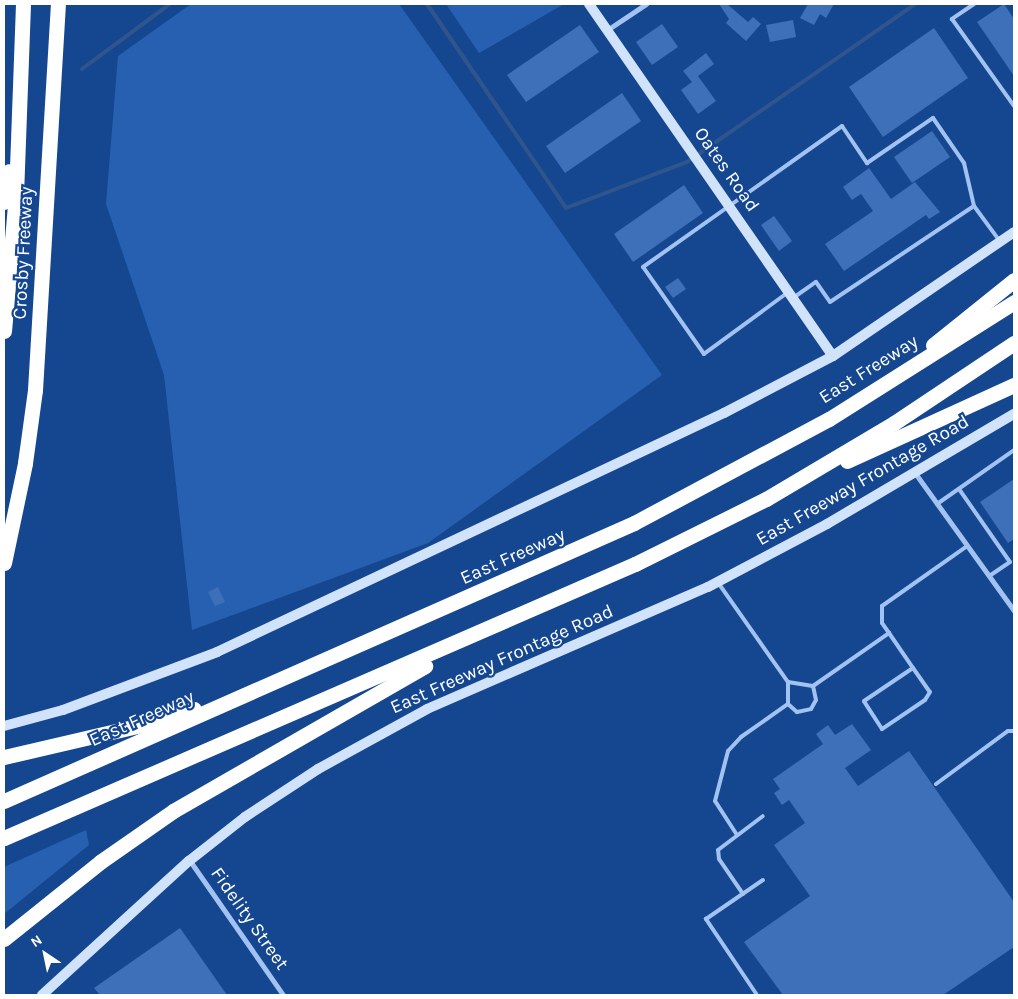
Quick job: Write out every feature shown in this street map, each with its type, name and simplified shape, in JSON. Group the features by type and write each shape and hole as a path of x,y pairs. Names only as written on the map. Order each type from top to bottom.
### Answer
{"highway":[{"name":"Crosby Freeway","path":"4,331 20,103 23,4"},
{"name":"Crosby Freeway","path":"4,563 25,463 35,390 58,4"},
{"path":"4,202 20,103"},
{"path":"872,392 1014,280"},
{"name":"East Freeway","path":"4,801 611,534 745,466 872,392 1014,302"},
{"path":"766,499 894,423 1014,343"},
{"path":"4,838 494,627 635,564 766,499 1014,385"},
{"path":"4,939 100,862 173,811 494,627"},
{"path":"4,757 150,723 231,697 322,662"}],"main road":[{"name":"Oates Road","path":"589,4 833,356"},
{"path":"4,726 62,710 217,652 715,417 833,356 1014,232"},
{"name":"East Freeway Frontage Road","path":"42,995 189,861 245,817 318,768 374,736 427,710 718,582 915,473 1014,414"}],"street":[{"path":"607,30 646,4"},
{"path":"915,473 1014,611"},
{"name":"Fidelity Street","path":"189,861 283,995"}],"lane":[{"path":"974,4 952,19 1014,106"},
{"path":"974,206 830,302 816,282 791,295 704,354 643,267 842,126 867,163 933,118 964,163 974,206 1000,241"},
{"path":"937,504 1014,450"},
{"path":"959,488 1012,560 989,576"},
{"path":"913,668 864,701 882,729 929,696 913,668 882,622 882,606 967,546"},
{"path":"718,582 788,682 788,704 797,712 811,709 816,700 813,686"},
{"path":"788,682 813,686 889,633"},
{"path":"736,835 715,801 728,751 741,737 788,704"},
{"path":"936,784 1008,731 1014,731"},
{"path":"743,894 717,855 723,845 763,816"},
{"path":"757,995 706,919 763,880"}],"shaded area":[{"path":"191,4 399,4 662,375 428,543 192,630 164,375 106,204 118,56"},
{"path":"446,4 564,4 479,53"},
{"path":"86,830 89,845 4,914 4,867"}],"building":[{"path":"719,4 727,4 748,22 753,17 761,24 746,41 726,23 729,19"},
{"path":"808,4 834,4 826,18 820,14 814,25 800,18"},
{"path":"1004,4 1014,19 1014,76 977,22"},
{"path":"793,20 796,37 770,42 766,25"},
{"path":"662,24 678,47 652,65 636,42"},
{"path":"580,25 599,52 526,102 507,75"},
{"path":"934,28 968,78 883,137 849,87"},
{"path":"706,53 714,64 698,76 716,101 698,114 681,90 692,82 683,71"},
{"path":"622,93 641,121 565,173 546,146"},
{"path":"932,131 950,157 912,183 894,157"},
{"path":"869,168 891,199 915,182 940,212 929,219 926,215 844,271 825,244 873,211 861,194 852,200 843,187"},
{"path":"684,185 703,213 633,262 614,234"},
{"path":"774,216 792,241 779,251 761,225"},
{"path":"678,278 686,289 673,298 665,287"},
{"path":"1014,479 1014,539 1008,543 980,502"},
{"path":"218,587 225,602 215,606 208,592"},
{"path":"852,724 871,750 845,768 858,786 909,751 1014,902 1014,947 943,995 783,995 744,942 810,896 774,845 805,823 789,800 782,805 774,793 780,789 773,779 823,744 816,734 828,725 835,735"},
{"path":"180,928 227,995 100,995 94,988"}],"waterway":[{"path":"82,69 170,4"},
{"path":"427,4 566,208 687,162 915,4"}]}
